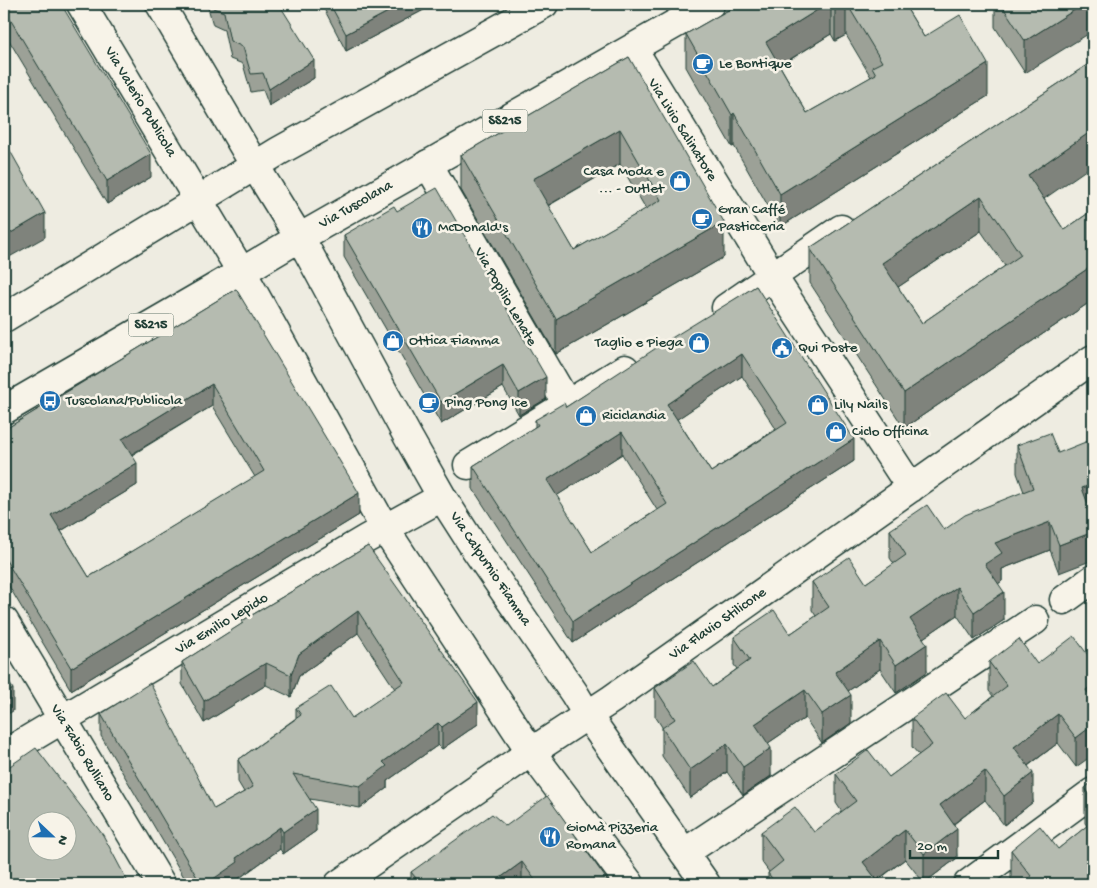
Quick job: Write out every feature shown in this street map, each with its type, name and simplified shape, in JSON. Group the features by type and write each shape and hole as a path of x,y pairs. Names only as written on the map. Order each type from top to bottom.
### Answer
{"street":[{"name":"Via Valerio Publicola","path":"81,4 241,272"},
{"path":"160,4 255,166"},
{"path":"4,318 287,147 544,4"},
{"name":"Via Tuscolana","path":"4,410 298,238 710,4"},
{"name":"Via Livio Salinatore","path":"633,49 773,277 911,488"},
{"name":"Via Popilio Lenate","path":"428,164 568,404"},
{"name":"Via Calpurnio Fiamma","path":"255,166 308,252 442,497 588,716 706,884"},
{"path":"703,322 744,297 864,215"},
{"path":"241,272 385,529 531,752 630,884"},
{"path":"468,465 644,358"},
{"name":"Via Flavio Stilicone","path":"339,884 531,752 588,716 1093,359"},
{"name":"Via Emilio Lepido","path":"4,754 366,539 442,497"},
{"path":"1064,600 1093,579"},
{"path":"684,853 1035,620"},
{"name":"Via Fabio Rulliano","path":"4,621 161,884"},
{"path":"968,884 1093,792"}],"building":[{"path":"4,4 61,4 151,154 107,181 4,9"},
{"path":"211,4 279,4 314,60 269,89 263,73 251,74 243,47 230,41 224,12 213,8"},
{"path":"330,4 403,4 346,34"},
{"path":"739,4 827,4 766,42 807,113 876,74 872,67 882,62 847,4 904,4 924,37 960,15 988,64 780,194 686,34"},
{"path":"833,4 843,4 835,8"},
{"path":"1001,4 1084,4 1025,41"},
{"path":"629,57 724,222 556,319 461,155","holes":["620,129 661,200 574,250 533,179"]},
{"path":"1093,61 1093,130 1028,175 1064,230 1093,210 1093,265 904,393 810,248","holes":["981,196 1021,255 922,323 882,263"]},
{"path":"4,140 45,213 4,237"},
{"path":"437,188 546,377 519,393 503,365 441,402 344,235 394,206 397,211"},
{"path":"756,286 854,439 573,621 473,466 538,425 535,420 564,403 566,407","holes":["742,354 787,423 711,472 667,404","622,432 667,504 592,552 547,480"]},
{"path":"236,289 359,493 71,668 4,557 4,430","holes":["212,384 264,471 89,577 51,515 137,463 122,439"]},
{"path":"1050,433 1058,453 1093,439 1093,484 1082,488 1093,518 1093,532 1059,545 1050,522 995,543 1002,553 985,564 1004,592 974,612 957,587 910,619 927,644 896,665 880,641 835,672 851,695 822,714 805,690 755,724 771,748 743,767 727,744 690,770 662,728 675,719 655,688 694,661 712,687 750,660 734,637 774,610 790,634 829,607 812,582 849,557 866,583 906,555 890,530 927,505 944,530 965,515 1033,488 1017,445"},
{"path":"368,546 478,702 442,727 438,723 383,762 387,766 360,786 293,774 316,809 283,832 280,827 236,858 238,862 206,884 201,884 101,714 150,683 214,809 253,787 238,760 301,715 296,708 331,686 352,718 404,682 358,611 299,654 291,675 266,663 204,701 182,662 243,623 242,621"},
{"path":"1074,636 1093,662 1093,684 1086,690 1093,700 1093,725 1076,738 1058,714 1014,747 1033,773 1004,796 985,771 940,805 957,829 924,854 905,830 863,862 880,884 776,884 768,873 783,861 761,832 795,807 814,832 856,801 836,774 868,750 889,777 932,745 912,718 946,693 965,718 1007,686 989,662 1019,639 1037,664"},
{"path":"4,674 13,689 4,694"},
{"path":"36,748 103,835 129,884 4,884 4,770"},
{"path":"1093,781 1093,799 1085,788"},
{"path":"547,796 610,884 538,884 522,862 492,884 419,884 411,872 492,814 506,826"},
{"path":"1093,821 1093,884 1021,884 1031,876 1011,850 1040,826 1058,849"}],"place":[{"name":"Le Bontique","path":"703,64"},
{"name":"Casa Moda e ... - Outlet","path":"680,181"},
{"name":"Gran Caffé Pasticceria","path":"702,219"},
{"name":"McDonald's","path":"422,228"},
{"name":"Ottica Fiamma","path":"393,341"},
{"name":"Taglio e Piega","path":"699,343"},
{"name":"Qui Poste","path":"782,348"},
{"name":"Tuscolana/Publicola","path":"50,401"},
{"name":"Ping Pong Ice","path":"429,403"},
{"name":"Lily Nails","path":"818,405"},
{"name":"Riciclandia","path":"586,416"},
{"name":"Ciclo Officina","path":"836,432"},
{"name":"GioMà Pizzeria Romana","path":"550,837"}]}
